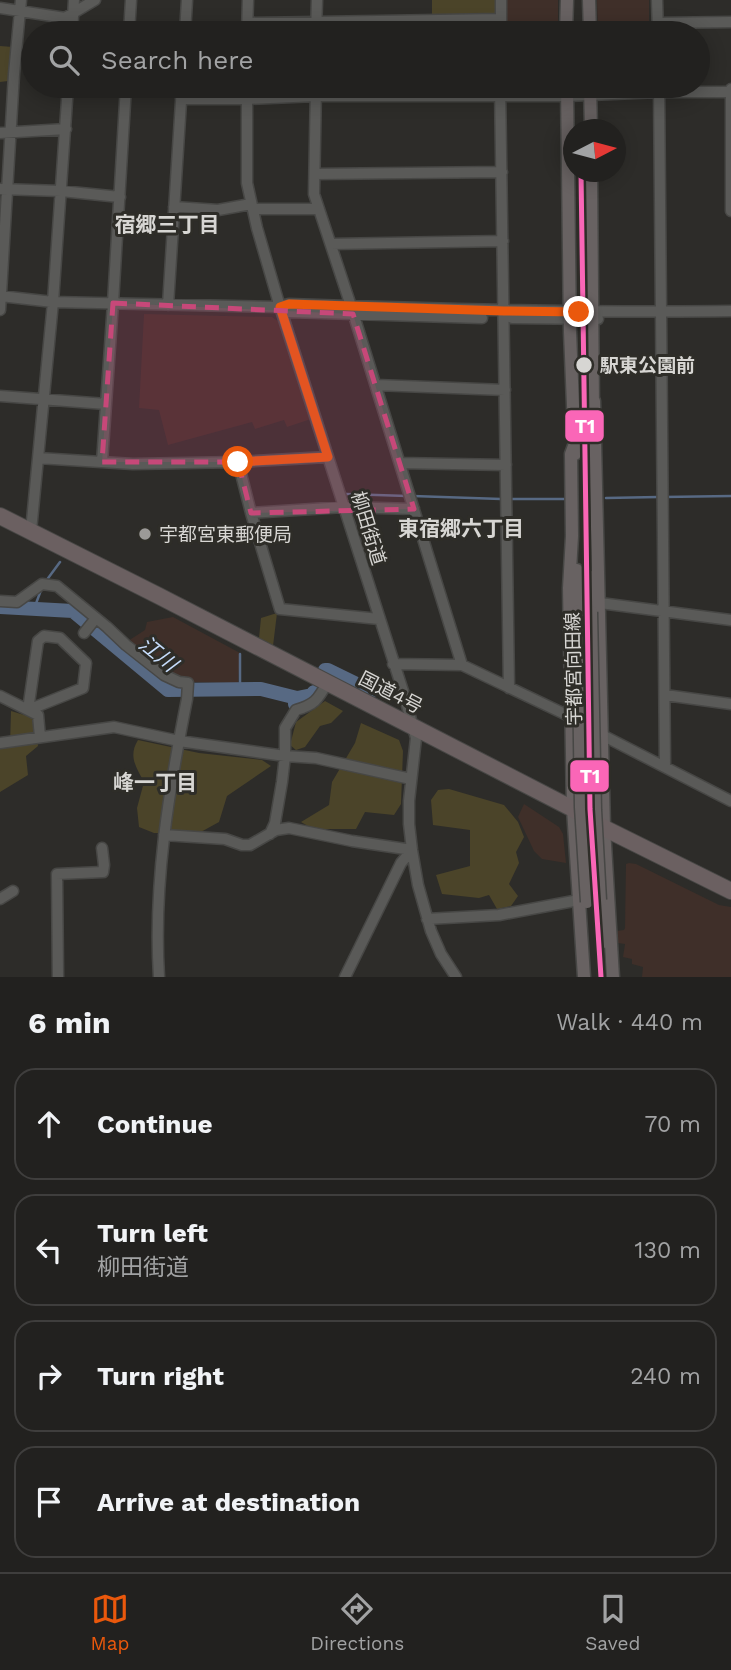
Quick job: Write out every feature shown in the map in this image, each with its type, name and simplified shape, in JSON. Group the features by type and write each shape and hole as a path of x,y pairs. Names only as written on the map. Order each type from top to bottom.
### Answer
{"highway":[{"name":"国道4号","path":"0,516 731,891"}],"main road":[{"path":"566,21 567,0"},
{"path":"589,0 590,21"},
{"name":"宇都宮向田線","path":"567,98 574,446 576,488 590,609"},
{"path":"590,98 591,119"},
{"name":"宇都宮向田線","path":"591,182 594,401 590,466 590,609 594,788 589,900 591,977"},
{"path":"574,446 570,454 571,717 573,809 589,900 584,977"},
{"path":"590,609 601,735 613,977"},
{"name":"宇都宮向田線","path":"589,900 605,977"}],"street":[{"path":"0,8 21,6 65,18 73,6 95,0"},
{"path":"130,21 131,0"},
{"path":"186,21 187,0"},
{"path":"247,0 247,21"},
{"path":"316,21 317,0"},
{"path":"460,21 501,19 500,0"},
{"path":"657,0 658,21"},
{"path":"0,310 5,133 21,6"},
{"path":"710,24 731,22"},
{"path":"0,83 13,83"},
{"path":"710,90 731,91 731,211"},
{"path":"31,531 53,302 67,98"},
{"path":"102,462 125,98"},
{"path":"168,304 181,99 256,98"},
{"path":"316,98 314,194 462,665"},
{"path":"500,98 509,688"},
{"path":"659,98 665,766"},
{"name":"柳田街道","path":"247,99 247,183 252,207 280,307 416,738 409,824 412,850 427,919 441,954 456,977"},
{"path":"5,133 66,129"},
{"path":"314,174 502,172"},
{"path":"4,189 120,197"},
{"path":"174,207 319,209"},
{"path":"331,244 503,241"},
{"path":"0,296 53,302 280,307 289,304 352,310 504,315 731,317"},
{"path":"660,315 731,311"},
{"path":"376,385 505,390"},
{"path":"0,396 106,404"},
{"path":"38,458 133,464 328,457"},
{"path":"238,462 280,609 379,618"},
{"path":"400,463 506,465"},
{"path":"251,513 344,508 414,509"},
{"path":"0,600 17,601 42,584 57,586 164,675 179,682 188,682 164,835 157,939 159,977"},
{"path":"590,609 664,611 731,620"},
{"path":"85,631 95,619"},
{"path":"44,636 60,638 86,663 83,688 28,710 38,640 44,636"},
{"path":"393,664 462,665 571,717"},
{"path":"270,834 275,823 285,756 285,728 296,710 309,707 319,698 327,683"},
{"path":"664,695 731,704"},
{"path":"0,696 38,715 40,737"},
{"path":"0,743 114,727 179,741 316,758 411,779"},
{"path":"601,735 731,801"},
{"path":"164,835 225,839 250,845 276,831 289,828 412,850"},
{"path":"58,977 57,874 103,872 102,848"},
{"path":"345,977 401,863 412,850"},
{"path":"0,899 13,891"},
{"path":"427,919 499,915 589,900"}],"highlighted area":[{"path":"113,303 353,314 414,509 251,513 238,462 102,462"}],"shaded area":[{"path":"432,0 496,0 496,15 432,17"},
{"path":"505,0 558,0 558,21 506,21"},
{"path":"597,0 649,0 649,21 598,21"},
{"path":"0,46 13,47 11,79 0,82"},
{"path":"144,314 272,317 279,322 311,419 287,427 284,420 255,429 252,422 168,445 159,410 139,408"},
{"path":"277,613 273,646 259,638 261,618"},
{"path":"173,617 240,653 238,683 194,682 166,673 128,641 145,630 147,622"},
{"path":"325,701 343,711 331,723 320,726 305,747 296,750 290,745 296,722"},
{"path":"11,711 34,718 38,746 26,756 28,775 0,792 0,748 10,746"},
{"path":"361,723 399,740 403,751 401,804 394,815 365,812 356,829 313,829 301,822 329,805 332,782 355,743"},
{"path":"138,740 199,753 262,760 271,766 227,796 219,822 199,833 154,833 139,827 137,808 144,782 133,756"},
{"path":"449,789 504,805 518,822 524,837 516,852 519,863 509,884 518,896 511,906 497,909 489,895 479,898 442,894 436,875 470,866 470,830 433,825 431,800 438,790"},
{"path":"524,804 559,827 563,834 566,863 542,859 534,851 518,817"},
{"path":"629,863 719,905 731,907 731,977 642,977 643,967 632,964 632,959 623,957 625,944 618,943 617,931 625,928 626,864"}],"waterway":[{"path":"346,494 407,496"},
{"path":"413,496 501,499"},
{"path":"664,497 731,496"},
{"path":"606,498 658,497"},
{"path":"508,499 564,499"},
{"path":"46,581 60,562"},
{"path":"34,609 41,590"},
{"name":"江川","path":"0,607 73,611 168,690 261,689 297,698 295,704"},
{"path":"240,654 240,689"},
{"path":"325,670 371,691"},
{"path":"297,698 312,695 314,692"}],"transit line":[{"name":"T1","path":"581,182 590,809 601,977"}],"place":[{"name":"駅東公園前","path":"584,365"},
{"name":"宇都宮東郵便局","path":"145,534"}],"district":[{"name":"宿郷三丁目","path":"167,225"},
{"name":"東宿郷六丁目","path":"461,529"},
{"name":"峰一丁目","path":"155,783"}],"route":[{"path":"238,462 328,457 280,307 289,304 579,312"}]}
